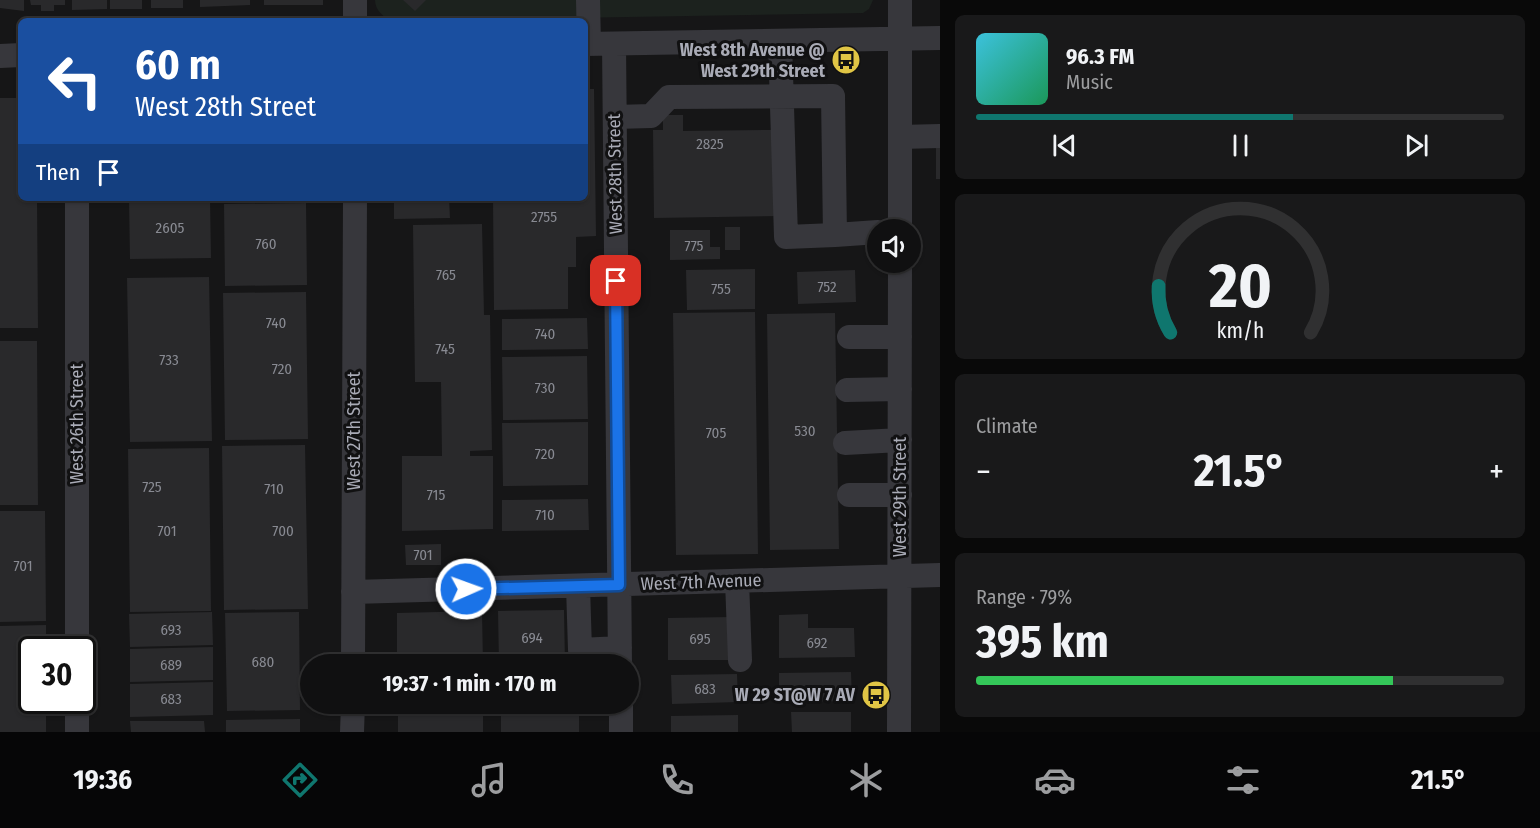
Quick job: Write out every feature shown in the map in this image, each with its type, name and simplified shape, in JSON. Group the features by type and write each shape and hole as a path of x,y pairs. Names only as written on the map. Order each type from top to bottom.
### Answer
{"street":[{"path":"355,0 355,18"},
{"path":"588,0 588,18"},
{"path":"900,0 900,219"},
{"path":"588,44 940,38"},
{"path":"780,41 786,237 867,233"},
{"name":"West 28th Street","path":"614,44 620,654"},
{"path":"0,56 18,55"},
{"path":"615,117 651,116 669,97 833,96 835,234"},
{"path":"900,137 940,136"},
{"name":"West 26th Street","path":"77,201 77,636"},
{"name":"West 27th Street","path":"353,654 355,201"},
{"name":"West 29th Street","path":"899,732 900,273"},
{"path":"849,337 900,337"},
{"path":"847,390 900,389"},
{"path":"845,442 900,440"},
{"path":"849,495 900,495"},
{"name":"West 7th Avenue","path":"353,592 940,575"},
{"path":"737,581 740,660"},
{"path":"578,586 580,650 607,654"},
{"path":"76,714 76,732"},
{"path":"352,732 353,714"},
{"path":"621,714 621,732"}],"shaded area":[{"path":"375,0 873,0 869,9 863,13 569,18 388,18 376,7"}],"building":[{"path":"0,0 24,0 24,11 0,8"},
{"path":"30,0 65,0 65,5 54,5 54,11 41,11 41,5 31,5"},
{"path":"72,0 107,0 107,9 72,10"},
{"path":"110,0 142,0 142,9 110,9"},
{"path":"151,0 183,0 183,8 151,8"},
{"path":"200,0 250,0 250,5 200,7"},
{"path":"264,0 323,0 323,5 264,5"},
{"path":"403,0 426,0 415,11"},
{"path":"588,89 594,89 596,236 576,237 576,267 568,267 568,309 494,310 493,201 588,201"},
{"path":"0,98 18,98 18,201 37,201 38,328 0,328"},
{"path":"663,115 683,115 683,131 772,130 780,216 654,218 653,130 663,130"},
{"path":"936,143 940,143 940,179 936,179"},
{"path":"129,201 210,201 211,258 130,259"},
{"path":"394,201 449,201 450,218 394,219"},
{"path":"306,203 307,285 225,286 224,204"},
{"path":"482,224 484,315 490,315 492,450 470,451 470,456 493,456 493,529 402,531 402,456 442,456 441,382 415,382 413,225"},
{"path":"725,227 740,227 740,250 725,250"},
{"path":"670,230 710,230 710,247 720,247 720,259 670,260"},
{"path":"755,269 755,309 687,310 686,270"},
{"path":"855,270 856,302 798,304 797,272"},
{"path":"209,277 212,441 130,442 127,278"},
{"path":"306,292 308,439 225,440 223,293"},
{"path":"755,312 758,554 676,555 673,313"},
{"path":"835,313 839,549 770,550 767,314"},
{"path":"587,318 588,349 502,350 502,319"},
{"path":"0,341 37,341 38,505 0,505"},
{"path":"587,356 588,419 503,420 502,357"},
{"path":"588,422 588,485 503,486 502,423"},
{"path":"305,445 308,609 224,610 222,446"},
{"path":"209,448 211,611 130,612 128,449"},
{"path":"588,499 589,530 502,531 502,500"},
{"path":"0,511 45,511 46,621 0,622"},
{"path":"441,544 441,565 406,565 405,545"},
{"path":"564,610 565,654 499,654 498,611"},
{"path":"482,611 483,654 397,654 397,613"},
{"path":"212,612 213,645 130,647 129,614"},
{"path":"299,612 300,710 227,711 225,613"},
{"path":"808,614 808,628 854,628 855,657 779,658 779,615"},
{"path":"732,617 733,660 668,660 668,618"},
{"path":"46,625 46,636 18,636 18,714 46,714 46,732 0,732 0,626"},
{"path":"213,647 213,680 130,682 130,649"},
{"path":"851,672 852,701 779,702 779,673"},
{"path":"737,674 738,702 672,704 671,675"},
{"path":"213,682 213,715 130,717 130,684"},
{"path":"791,712 851,712 851,732 792,732"},
{"path":"398,714 483,714 483,732 398,732"},
{"path":"579,714 579,732 501,732 501,715"},
{"path":"738,715 738,732 671,732 671,716"},
{"path":"300,719 300,732 226,732 226,720"},
{"path":"130,721 204,721 205,732 131,732"}],"place":[{"name":"West 8th Avenue @ West 29th Street","path":"846,60"},
{"name":"W 29 ST@W 7 AV","path":"876,695"}],"route":[{"path":"466,589 619,585 616,281"}]}
